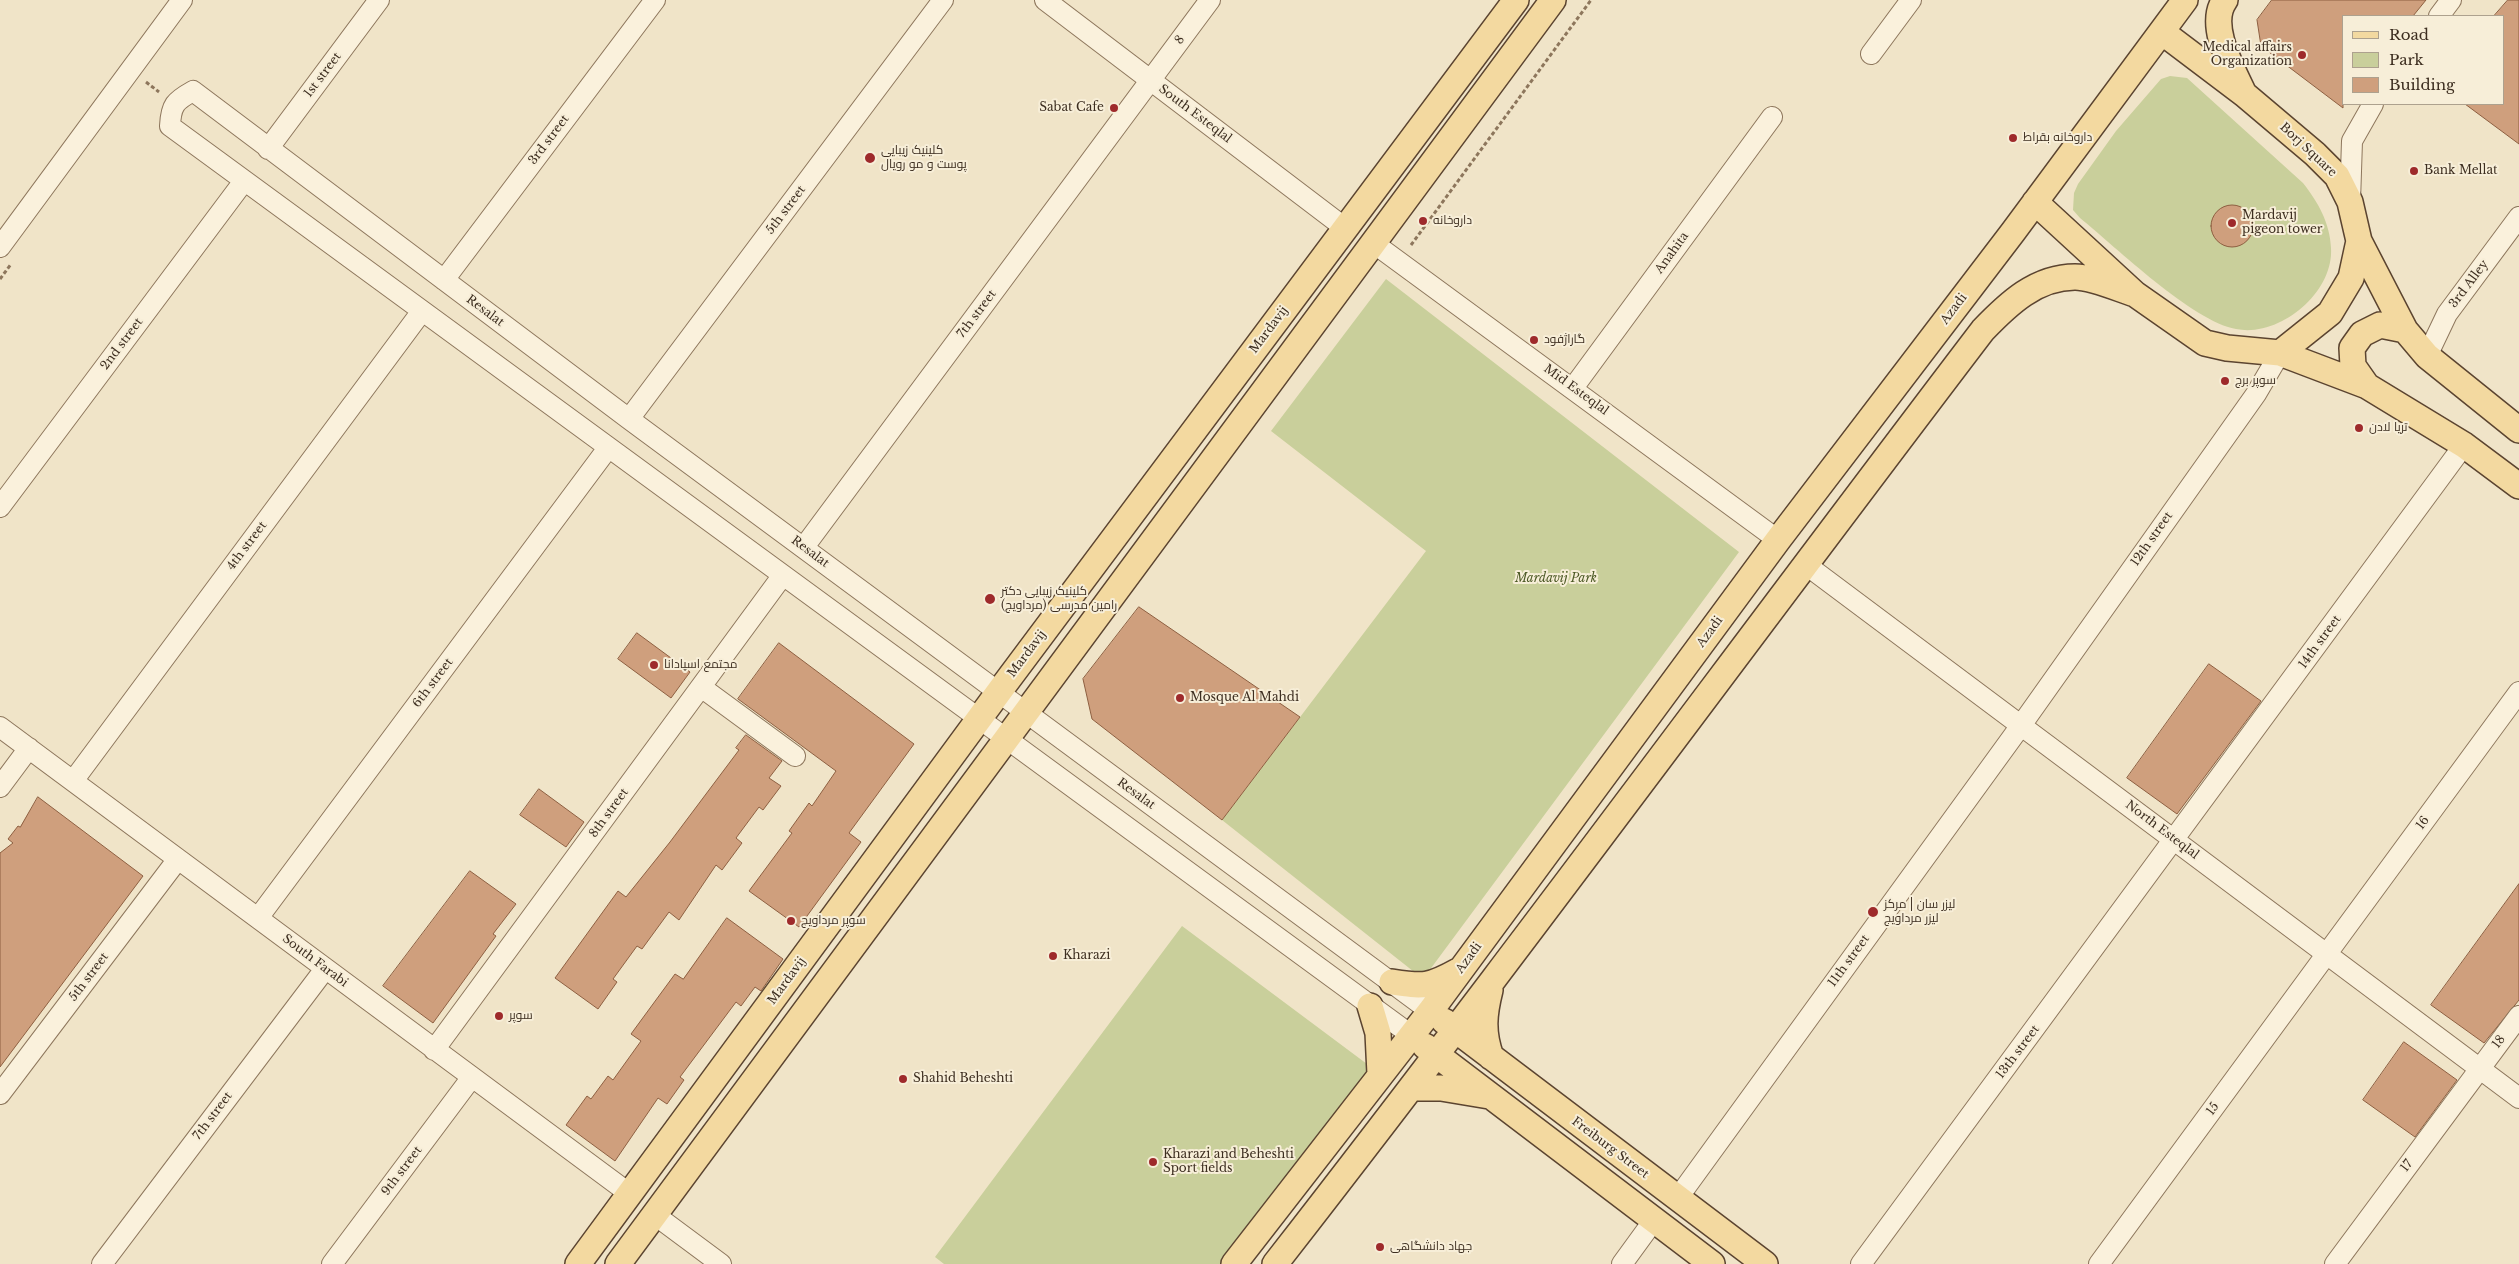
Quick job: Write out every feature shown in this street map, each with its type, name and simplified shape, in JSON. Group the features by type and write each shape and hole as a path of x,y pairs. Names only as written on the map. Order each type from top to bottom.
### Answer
{"main road":[{"name":"Mardavij","path":"578,1264 998,693 1516,0"},
{"path":"618,1264 1372,242 1553,0"},
{"name":"Azadi","path":"1234,1264 1430,1011 1778,540 2035,202 2185,0"},
{"path":"2225,0 2219,8 2222,45 2244,94"},
{"name":"Borj Square","path":"2162,32 2244,94 2326,165 2337,176 2350,202 2360,241 2351,278 2330,313 2280,353"},
{"path":"2035,202 2136,294 2205,343 2227,348 2280,353 2367,386 2464,445 2519,486"},
{"path":"2360,241 2405,330 2427,356 2519,430"},
{"path":"1275,1264 1438,1055 1805,564 1983,330 2011,301 2046,281 2076,277 2136,294"},
{"path":"2367,386 2353,366 2352,348 2362,334 2380,325 2405,330"},
{"path":"1392,982 1416,986 1434,984 1462,968"},
{"path":"1491,1057 1484,1040 1483,1016 1492,982"},
{"path":"1370,1006 1378,1033 1380,1074"},
{"name":"Freiburg Street","path":"1430,1011 1765,1264"},
{"path":"1411,1036 1712,1264"},
{"path":"1412,1088 1441,1088 1492,1096"}],"street":[{"path":"0,247 182,0"},
{"name":"1st street","path":"268,149 379,0"},
{"name":"3rd street","path":"444,280 655,0"},
{"name":"5th street","path":"629,419 943,0"},
{"name":"South Esteqlal","path":"1045,0 1345,228"},
{"name":"8","path":"1150,81 1210,0"},
{"path":"1870,54 1911,0"},
{"path":"2439,15 2451,0"},
{"name":"7th street","path":"804,547 1150,81"},
{"name":"Resalat","path":"244,181 170,126 171,110 178,99 193,91 629,419 1430,1011"},
{"path":"2350,202 2352,141 2373,105"},
{"name":"Anahita","path":"1573,388 1772,117"},
{"path":"244,181 1411,1036"},
{"name":"2nd street","path":"0,507 244,181"},
{"name":"3rd Alley","path":"2427,356 2447,314 2519,217"},
{"name":"Mid Esteqlal","path":"1372,242 1778,540"},
{"name":"4th street","path":"73,781 422,311"},
{"name":"12th street","path":"2022,724 2256,394 2280,353"},
{"name":"14th street","path":"2175,840 2464,445"},
{"name":"6th street","path":"258,918 608,448"},
{"name":"North Esteqlal","path":"1805,564 2022,724 2519,1098"},
{"name":"8th street","path":"434,1050 783,575"},
{"path":"701,687 795,756"},
{"name":"16","path":"2327,954 2519,692"},
{"name":"11th street","path":"1677,1199 2022,724"},
{"name":"South Farabi","path":"0,726 630,1194"},
{"path":"0,787 29,748"},
{"name":"13th street","path":"1861,1264 2175,840"},
{"name":"5th street","path":"0,1094 178,859"},
{"name":"15","path":"2099,1264 2327,954"},
{"name":"7th street","path":"102,1264 325,969"},
{"name":"18","path":"2480,1069 2519,1016"},
{"name":"17","path":"2335,1264 2480,1069"},
{"name":"9th street","path":"332,1264 472,1077"},
{"path":"655,1215 721,1264"},
{"path":"1622,1264 1654,1220"}],"path":[{"path":"1399,261 1591,0"},
{"path":"146,82 160,93"}],"green space":[{"path":"2170,76 2187,78 2303,183 2314,198 2326,221 2331,248 2330,265 2314,296 2301,309 2286,319 2253,330 2236,329 2218,323 2198,312 2155,282 2073,210 2074,193 2078,184 2116,131 2161,79"},
{"name":"Mardavij Park","path":"1386,279 1739,552 1423,979 1222,820 1426,551 1271,431"},
{"name":"Kharazi and Beheshti Sport fields","path":"1182,926 1371,1067 1223,1264 944,1264 935,1257"}],"building":[{"path":"2272,0 2426,0 2414,15 2342,15 2343,108 2261,46 2257,20"},
{"path":"2508,0 2519,0 2519,144 2466,105 2504,105 2504,15 2495,15"},
{"name":"Mardavij pigeon tower","path":"2232,205 2247,211 2253,226 2247,241 2232,247 2217,241 2211,226 2217,211"},
{"name":"Mosque Al Mahdi","path":"1139,607 1300,717 1222,820 1092,719 1083,679"},
{"name":"مجتمع اسپادانا","path":"637,633 690,672 671,698 618,659"},
{"path":"779,643 914,744 849,833 861,842 799,927 749,891 792,833 789,831 809,803 812,806 836,771 738,699"},
{"path":"2209,664 2261,701 2177,814 2127,778"},
{"path":"746,735 782,761 769,778 781,786 763,810 759,807 736,838 742,843 722,870 716,865 679,920 669,912 642,949 637,946 613,979 617,982 598,1009 555,978 618,891 626,897 670,842 739,750 736,748"},
{"path":"539,789 584,822 566,847 520,815"},
{"path":"38,797 143,876 0,1067 0,853 13,843 8,839 18,826 20,827"},
{"path":"470,871 516,904 493,934 496,936 433,1023 383,986"},
{"path":"2519,884 2519,1000 2484,1043 2431,1005"},
{"path":"727,918 783,959 761,991 755,987 741,1006 736,1002 680,1077 684,1080 667,1104 658,1098 615,1161 566,1125 587,1096 591,1099 608,1076 613,1080 641,1041 631,1034 675,974 683,979"},
{"path":"2404,1042 2457,1080 2415,1137 2363,1100"}],"place":[{"name":"Medical affairs Organization","path":"2302,55"},
{"name":"Sabat Cafe","path":"1114,108"},
{"name":"داروخانه بقراط","path":"2013,138"},
{"name":"کلینیک زیبایی پوست و مو رویال","path":"870,158"},
{"name":"Bank Mellat","path":"2414,171"},
{"name":"داروخانه","path":"1423,221"},
{"name":"Mardavij pigeon tower","path":"2232,223"},
{"name":"گاراژفود","path":"1534,340"},
{"name":"سوپر برج","path":"2225,381"},
{"name":"تریا لادن","path":"2359,428"},
{"name":"کلینیک زیبایی دکتر رامین مدرسی (مرداویج)","path":"990,599"},
{"name":"مجتمع اسپادانا","path":"654,665"},
{"name":"Mosque Al Mahdi","path":"1180,698"},
{"name":"لیزر سان | مرکز لیزر مرداویج","path":"1873,912"},
{"name":"سوپر مرداویچ","path":"791,921"},
{"name":"Kharazi","path":"1053,956"},
{"name":"سوپر","path":"499,1016"},
{"name":"Shahid Beheshti","path":"903,1079"},
{"name":"Kharazi and Beheshti Sport fields","path":"1153,1162"},
{"name":"جهاد دانشگاهی","path":"1380,1247"}]}
